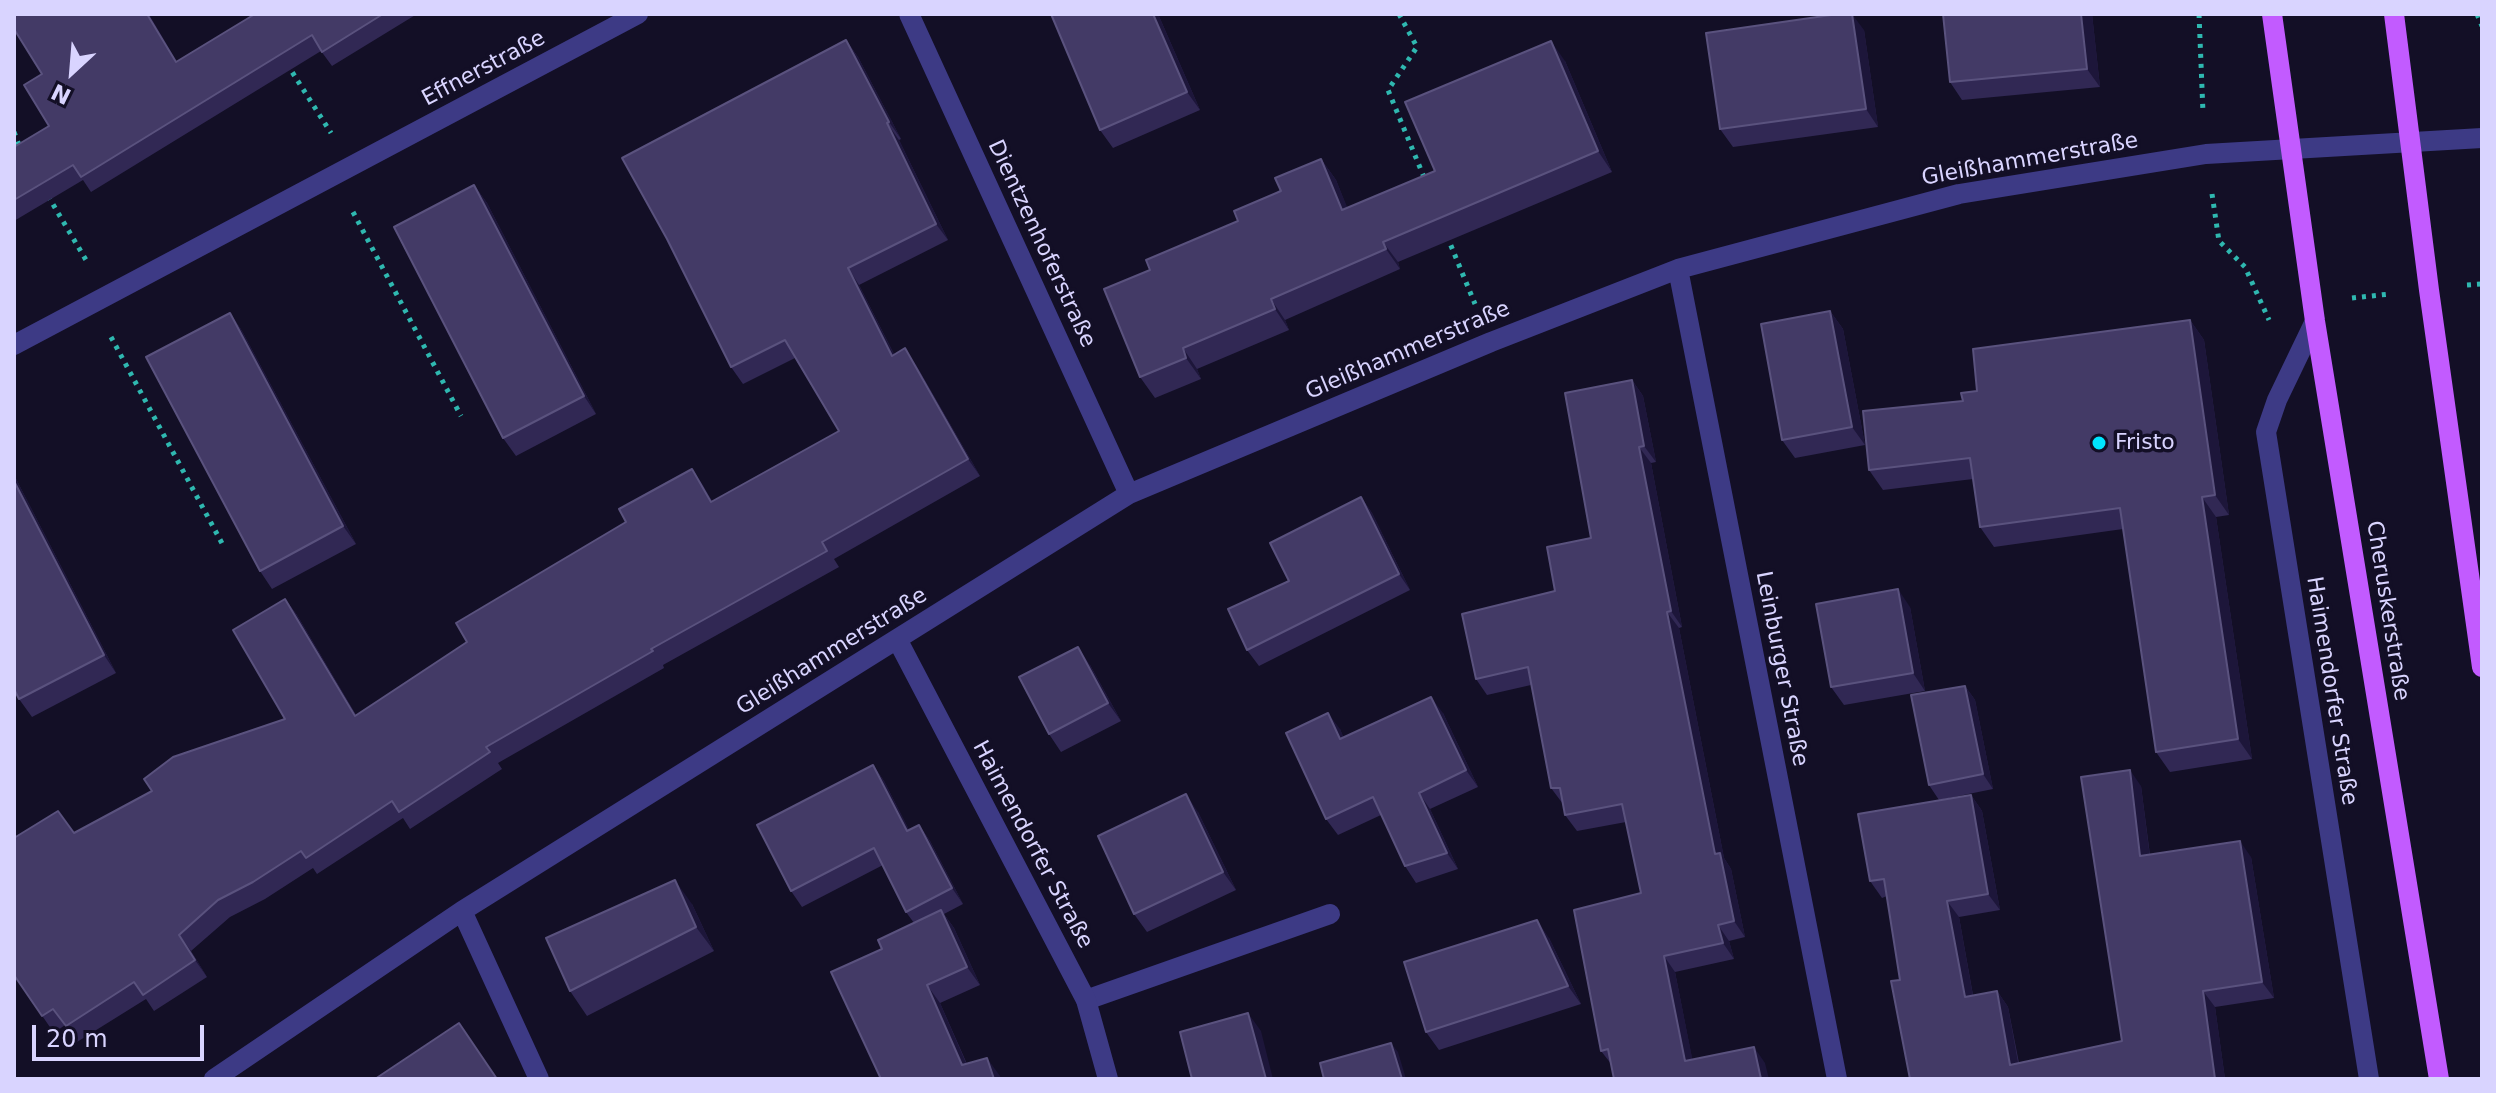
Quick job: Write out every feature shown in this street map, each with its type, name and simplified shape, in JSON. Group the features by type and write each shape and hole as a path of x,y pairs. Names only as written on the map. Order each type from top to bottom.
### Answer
{"main road":[{"name":"Cheruskerstraße","path":"2272,14 2314,312 2439,1079"},
{"path":"2394,14 2482,667"}],"street":[{"name":"Effnerstraße","path":"14,345 638,14"},
{"name":"Dientzenhoferstraße","path":"909,14 1129,494"},
{"name":"Gleißhammerstraße","path":"214,1079 462,911 1129,494 1491,342 1678,269 1959,194 2206,154 2482,138"},
{"name":"Leinburger Straße","path":"1678,269 1837,1079"},
{"name":"Haimendorfer Straße","path":"2314,312 2266,432 2369,1079"},
{"name":"Haimendorfer Straße","path":"897,639 1086,1000 1108,1079"},
{"path":"462,911 539,1079"},
{"path":"1086,1000 1330,914"}],"path":[{"path":"1399,14 1417,47 1388,90 1431,194"},
{"path":"2477,14 2482,26"},
{"path":"281,55 342,170 461,416"},
{"path":"14,132 25,158"},
{"path":"47,195 224,547"},
{"path":"1443,224 1491,342"},
{"path":"2219,241 2245,267 2270,324"},
{"path":"2265,308 2314,312 2429,290 2482,284"}],"building":[{"path":"14,14 147,14 176,62 255,14 383,14 322,52 312,35 81,177 73,165 14,200 14,147 49,126 24,85 42,74 14,29"},
{"path":"1051,14 1153,14 1187,92 1100,130"},
{"path":"1852,14 1866,109 1720,129 1706,33"},
{"path":"1943,14 2081,14 2087,69 1950,82"},
{"path":"846,40 889,122 936,224 848,268 892,356 905,348 968,459 822,542 827,551 651,649 653,651 486,747 490,752 399,812 392,801 306,858 301,851 218,900 179,935 195,960 143,995 134,982 66,1026 53,1009 42,1016 14,975 14,838 58,811 74,833 152,791 144,779 173,757 285,719 233,630 285,599 355,716 467,642 456,623 626,522 619,509 692,469 711,502 839,431 785,340 731,367 667,239 622,158"},
{"path":"1551,41 1598,151 1383,242 1386,249 1271,299 1275,309 1183,348 1186,358 1140,377 1104,289 1150,270 1146,260 1238,221 1234,211 1281,191 1275,178 1321,159 1342,210 1435,171 1405,102"},
{"path":"474,185 584,396 503,438 394,227"},
{"path":"1830,311 1852,427 1782,440 1761,324"},
{"path":"230,313 343,526 260,571 146,357"},
{"path":"2190,320 2215,495 2202,497 2238,739 2156,752 2120,508 1980,527 1970,458 1869,470 1863,411 1963,401 1961,393 1977,391 1973,349"},
{"path":"1632,380 1644,446 1639,447 1671,611 1667,612 1715,854 1720,853 1734,921 1718,925 1723,943 1664,956 1685,1061 1754,1047 1761,1079 1614,1079 1608,1049 1601,1051 1574,910 1641,893 1622,804 1565,815 1560,788 1551,788 1528,667 1476,679 1462,614 1555,591 1547,547 1591,538 1565,393"},
{"path":"14,481 104,655 19,699 14,689"},
{"path":"1361,497 1399,574 1247,650 1228,609 1289,581 1270,543"},
{"path":"1898,589 1913,673 1831,687 1816,604"},
{"path":"1078,647 1108,703 1049,734 1019,677"},
{"path":"1965,686 1983,774 1929,785 1911,695"},
{"path":"1431,697 1466,770 1419,793 1447,853 1405,866 1373,797 1326,819 1286,733 1328,713 1340,739"},
{"path":"873,765 907,831 919,825 952,888 906,912 874,848 791,891 757,825"},
{"path":"2130,770 2140,856 2240,841 2262,982 2203,991 2215,1079 1910,1079 1891,981 1900,980 1884,879 1870,881 1858,814 1971,795 1988,894 1947,901 1965,997 1997,991 2010,1065 2122,1041 2081,777"},
{"path":"1186,794 1223,872 1134,914 1098,836"},
{"path":"675,880 696,927 570,991 546,938"},
{"path":"941,910 967,967 927,985 962,1065 987,1058 994,1079 881,1079 831,972 882,949 878,940"},
{"path":"1537,920 1568,986 1426,1032 1404,962"},
{"path":"1248,1013 1266,1079 1192,1079 1180,1032"},
{"path":"459,1023 497,1079 375,1079"},
{"path":"1391,1043 1402,1079 1324,1079 1320,1063"}],"place":[{"name":"Fristo","path":"2099,443"}]}
